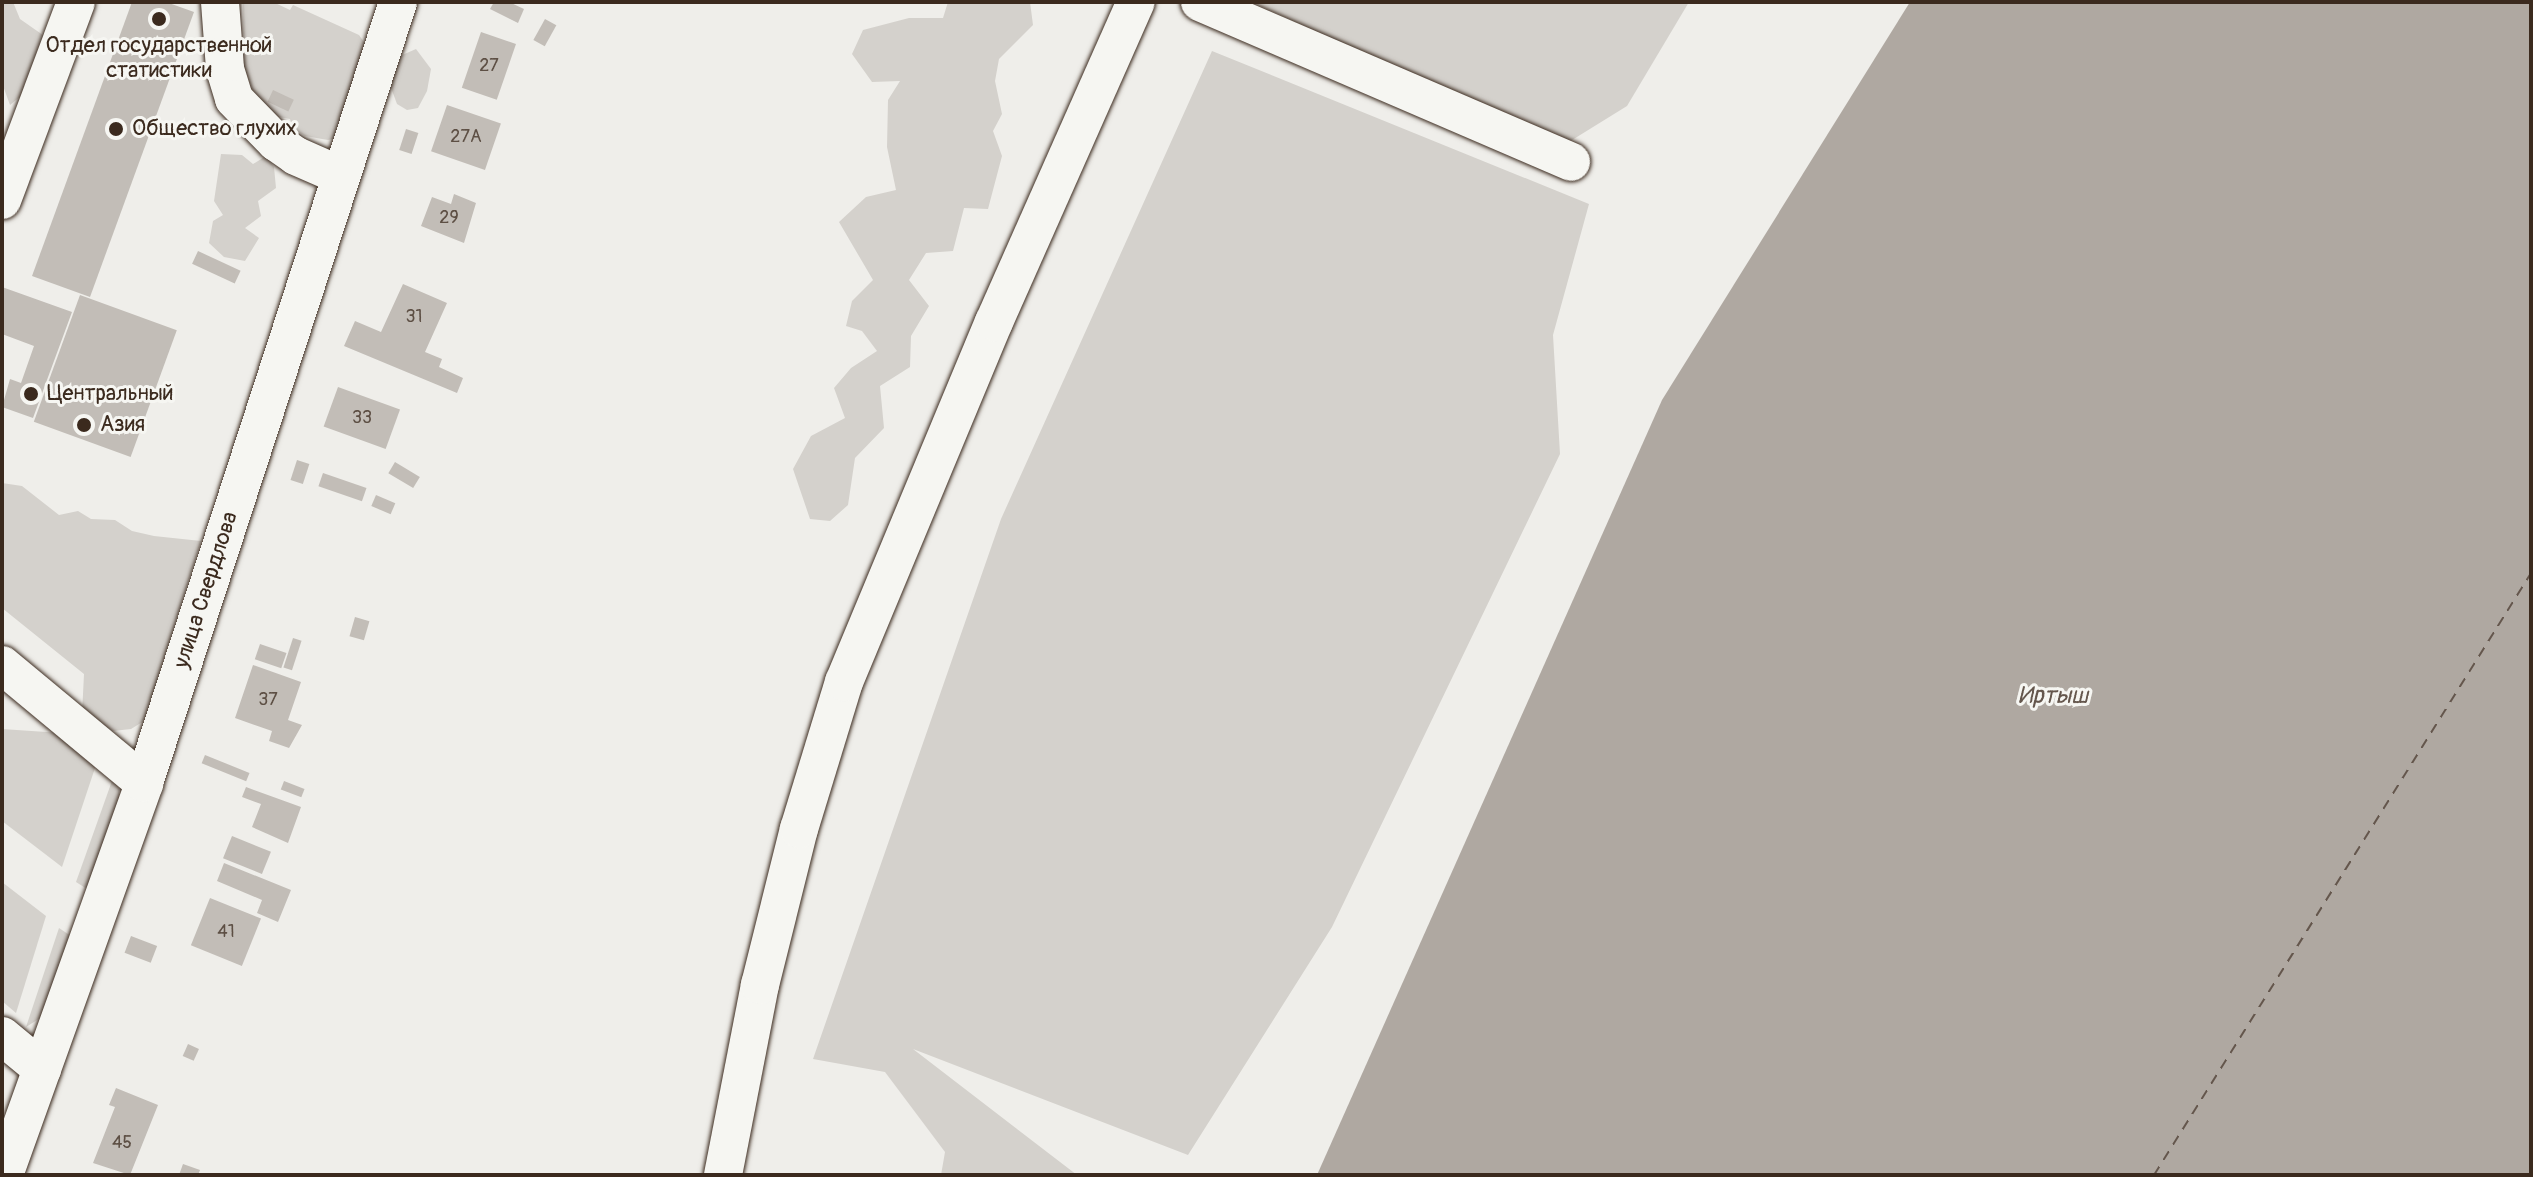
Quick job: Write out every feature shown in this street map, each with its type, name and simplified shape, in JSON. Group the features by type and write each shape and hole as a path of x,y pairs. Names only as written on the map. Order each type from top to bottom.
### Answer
{"street":[{"path":"2,200 76,2"},
{"path":"220,2 225,69 234,99 286,149 339,175"},
{"name":"улица Свердлова","path":"4,1175 144,783 339,175 398,2"},
{"path":"723,1175 763,971 799,829 844,682 994,322 1136,2"},
{"path":"1200,2 1571,162"},
{"path":"2,665 144,783"},
{"path":"2,1036 42,1069"}],"shaded area":[{"path":"2,2 13,2 20,19 50,40 28,90 10,105 2,83"},
{"path":"243,2 273,2 290,10 293,5 359,35 366,45 338,138 328,140 305,136 293,128 290,119 273,116 258,103 244,68"},
{"path":"948,2 1030,2 1033,25 999,59 995,81 1002,114 993,131 1002,156 988,209 964,208 953,251 926,253 909,280 929,306 911,336 910,367 880,386 884,428 855,458 848,505 830,521 810,519 793,469 811,436 845,418 834,388 851,368 877,351 862,331 846,326 852,301 873,280 839,222 866,197 896,190 887,147 888,100 900,81 872,82 852,54 863,30 909,18 943,18"},
{"path":"1252,2 1689,2 1627,106 1564,145"},
{"path":"416,49 431,69 427,91 418,108 407,110 397,104 390,85 400,56"},
{"path":"1212,51 1589,204 1553,335 1560,454 1332,927 1188,1155 913,1049 1077,1175 941,1175 945,1152 885,1072 813,1059 1001,519"},
{"path":"221,154 242,155 253,164 266,156 274,167 276,188 258,201 261,216 245,228 259,238 245,261 224,257 209,243 213,221 223,215 214,201"},
{"path":"2,483 22,486 59,515 78,511 91,519 115,520 132,531 201,541 144,721 131,729 113,731 82,714 84,674 2,608"},
{"path":"2,729 61,733 97,762 62,867 2,821"},
{"path":"113,778 119,789 119,800 87,889 76,882"},
{"path":"2,882 46,916 16,1013 2,1001"},
{"path":"59,928 71,936 45,1015 26,1027"}],"water":[{"name":"Иртыш","path":"1910,2 2531,2 2531,1175 1317,1175 1662,400"}],"building":[{"path":"132,2 166,2 194,12 90,297 32,276"},
{"path":"494,2 509,2 524,9 518,23 490,9"},
{"path":"545,19 556,25 545,46 533,40"},
{"path":"481,32 516,44 497,100 462,88"},
{"path":"273,90 294,100 288,112 268,102"},
{"path":"447,105 501,124 485,170 431,151"},
{"path":"406,129 418,133 412,154 399,150"},
{"path":"454,194 476,203 464,243 421,226 432,197 451,204"},
{"path":"198,251 241,271 235,284 192,264"},
{"path":"403,284 447,303 425,352 442,359 439,367 463,378 457,393 344,346 355,321 381,332"},
{"path":"2,287 72,312 33,418 2,407 10,379 21,383 34,346 2,334"},
{"path":"80,295 177,330 131,457 34,422"},
{"path":"338,387 400,410 386,449 324,426"},
{"path":"297,460 309,464 303,484 291,480"},
{"path":"395,462 420,477 413,488 388,473"},
{"path":"323,473 366,488 362,501 318,486"},
{"path":"376,495 395,503 391,514 371,506"},
{"path":"355,617 369,621 364,640 349,636"},
{"path":"293,638 302,641 292,670 283,667"},
{"path":"260,644 286,653 281,668 255,659"},
{"path":"253,665 301,682 288,720 302,725 289,748 269,741 272,731 235,718"},
{"path":"205,755 250,773 246,781 202,763"},
{"path":"284,781 305,789 301,797 281,789"},
{"path":"246,787 301,807 288,843 252,827 261,804 242,797"},
{"path":"232,836 271,852 262,874 223,858"},
{"path":"224,863 291,890 278,922 257,913 262,900 217,881"},
{"path":"210,898 261,919 242,966 191,945"},
{"path":"131,936 157,946 151,963 125,953"},
{"path":"188,1044 199,1049 194,1061 183,1056"},
{"path":"116,1088 158,1105 130,1175 93,1163 115,1107 109,1105"},
{"path":"183,1164 200,1170 198,1175 179,1175"}],"ferry route":[{"path":"2154,1175 2531,573"}],"place":[{"name":"Отдел государственной статистики","path":"159,19"},
{"name":"Общество глухих","path":"116,129"},
{"name":"Центральный","path":"31,394"},
{"name":"Азия","path":"84,425"}]}
